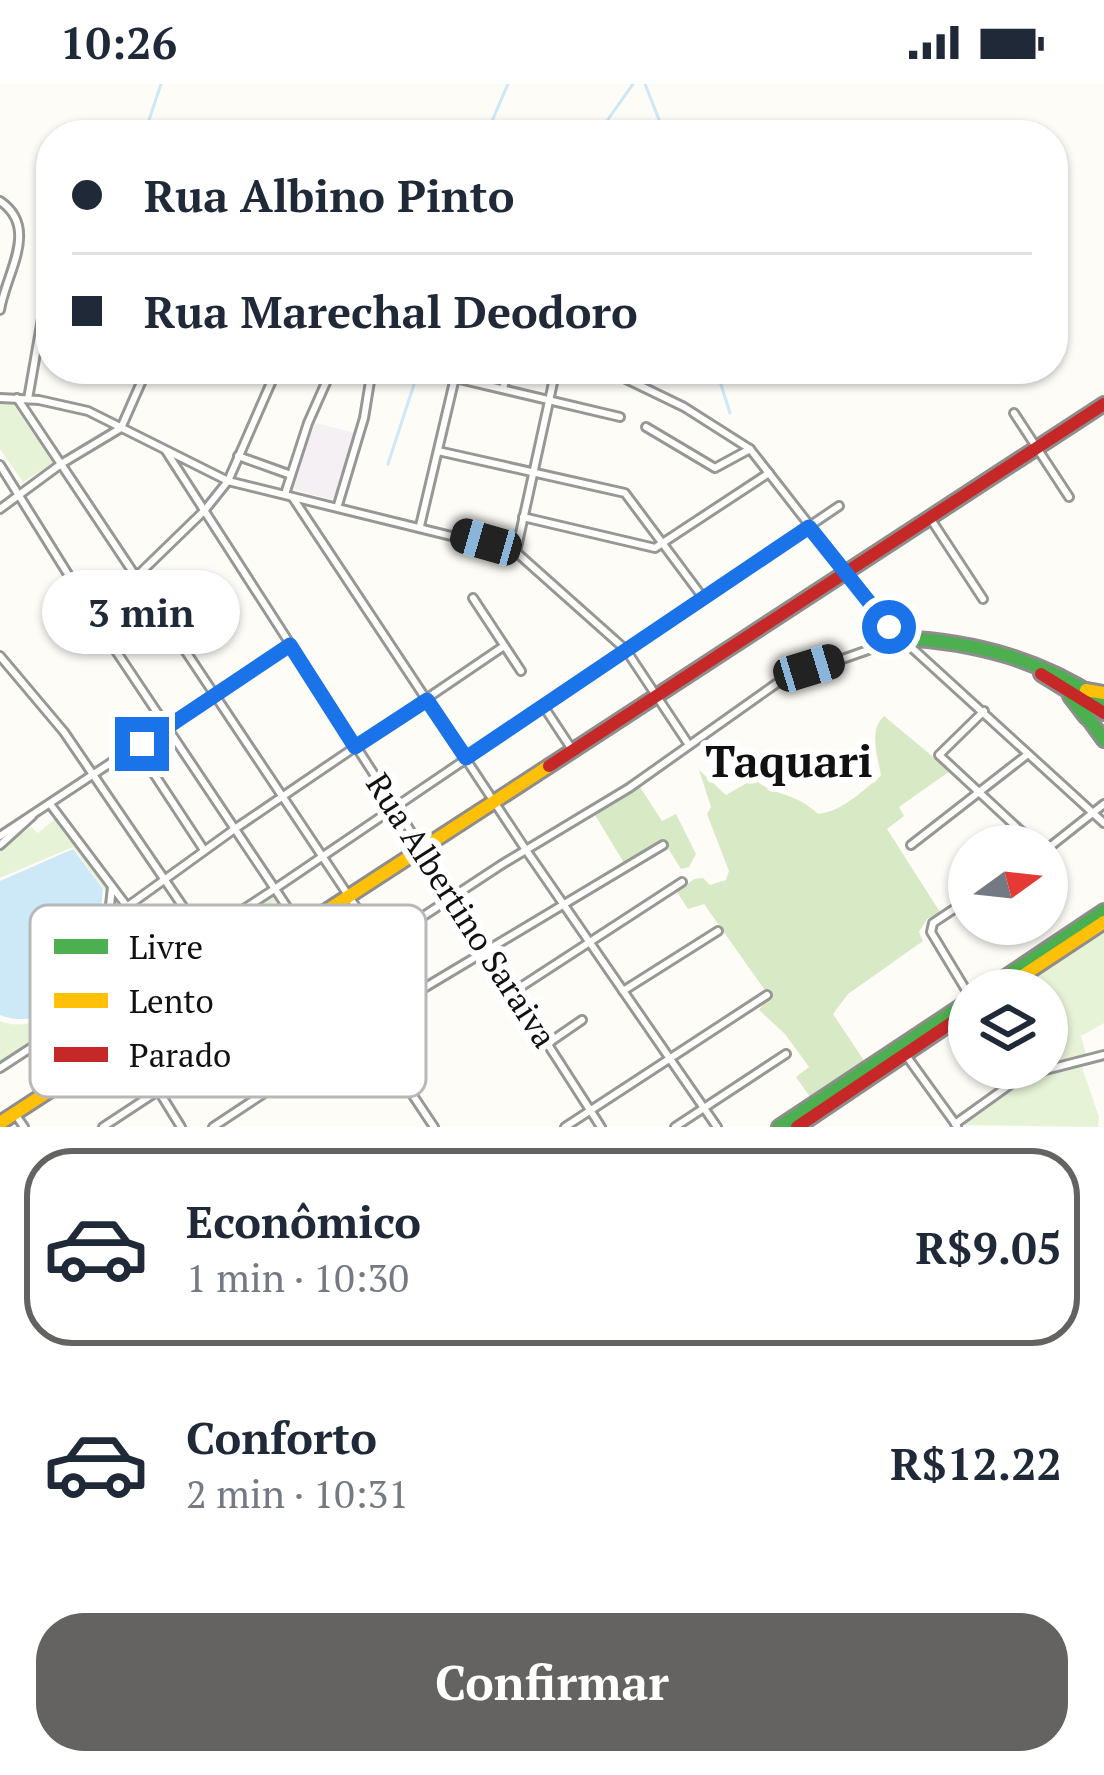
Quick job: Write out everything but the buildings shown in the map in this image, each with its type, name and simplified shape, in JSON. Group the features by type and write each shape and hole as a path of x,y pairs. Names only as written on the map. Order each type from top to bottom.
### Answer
{"street":[{"path":"0,201 18,217 21,232 0,310"},
{"path":"28,399 36,357"},
{"path":"0,509 61,464 122,428 140,384"},
{"path":"91,610 136,577 228,482 270,384"},
{"path":"326,384 291,475 288,495 717,1127"},
{"path":"338,507 370,384"},
{"path":"420,526 453,384"},
{"path":"488,384 620,417"},
{"path":"502,389 504,384"},
{"path":"516,552 553,384"},
{"path":"636,384 684,407 750,449 889,627 1104,823"},
{"path":"0,398 88,412 228,482 516,552 626,650 689,745"},
{"path":"16,398 355,905"},
{"path":"338,905 1104,404"},
{"path":"1014,412 1069,497"},
{"path":"646,427 715,468 750,449"},
{"name":"Rua Albertino Saraiva","path":"166,451 601,1127"},
{"path":"438,451 625,494 704,599"},
{"path":"237,455 291,475"},
{"path":"0,466 287,905"},
{"path":"523,517 644,547 665,545 770,473"},
{"path":"250,905 839,506"},
{"path":"930,518 983,599"},
{"path":"473,598 520,671"},
{"path":"426,915 629,788 793,674 902,638 989,650 1066,683 1095,706 1104,740"},
{"path":"0,836 290,645"},
{"path":"50,804 126,905 504,646"},
{"path":"0,656 44,706 182,905"},
{"path":"544,707 573,751"},
{"path":"984,711 938,755 1016,825"},
{"path":"136,748 205,850"},
{"path":"911,845 1028,754"},
{"path":"1068,832 1104,804"},
{"path":"0,845 34,814"},
{"path":"426,987 663,845"},
{"path":"516,990 682,882"},
{"path":"111,905 112,887"},
{"path":"1028,969 1104,911"},
{"path":"948,913 934,923 932,937 951,969"},
{"path":"1023,969 1104,922"},
{"path":"623,991 718,931"},
{"path":"565,1127 767,994"},
{"path":"902,1050 948,1014"},
{"path":"550,1042 582,1020"},
{"path":"786,1126 948,1023"},
{"path":"0,1068 30,1049"},
{"path":"902,1050 956,1125 999,1089"},
{"path":"675,1127 786,1054"},
{"path":"1068,1062 1104,1055"},
{"path":"0,1123 42,1097"},
{"path":"104,1127 150,1097"},
{"path":"163,1097 181,1127"},
{"path":"213,1127 261,1097"},
{"path":"414,1097 434,1127"},
{"path":"15,1114 24,1127"}],"shaded area":[{"path":"312,422 355,433 334,500 291,489"}],"green space":[{"path":"0,403 14,405 53,463 23,482 0,449"},
{"path":"884,716 950,771 899,807 904,816 887,829 940,912 927,919 919,932 923,941 848,994 833,1014 867,1065 810,1097 796,1077 809,1067 785,1034 759,1010 769,996 704,904 688,909 677,892 694,879 703,878 710,885 726,880 729,871 707,814 711,807 699,770 726,795 754,779 818,814 827,812 852,800 881,776 875,736"},
{"path":"640,787 662,821 676,814 696,854 689,867 681,869 663,840 624,863 595,815"},
{"path":"55,819 106,883 110,905 105,905 106,892 73,847 0,878 0,849 31,827 38,833"},
{"path":"273,893 281,905 256,905"},
{"path":"1104,926 1104,1023 1081,1036 1086,1054 1068,1060 1068,969 1040,969"},
{"path":"0,1021 28,1024 30,1046 0,1066"},
{"path":"1082,1067 1098,1127 963,1125 1012,1089 1068,1089 1068,1071"}],"water":[{"path":"73,849 103,889 101,905 30,905 27,1019 0,1015 0,881"}],"waterway":[{"path":"149,120 161,84"},
{"path":"492,120 508,84"},
{"path":"608,120 633,84"},
{"path":"645,84 659,120"},
{"path":"388,464 414,384"},
{"path":"721,384 730,413"}],"traffic: fast":[{"path":"902,638 1008,656 1057,675 1104,702"},
{"path":"1070,696 1086,717"},
{"path":"1083,711 1104,740"},
{"path":"1017,969 1104,911"},
{"path":"779,1127 948,1015"}],"traffic: slow":[{"path":"1086,690 1104,693"},
{"path":"335,905 549,766"},
{"path":"1033,969 1104,922"},
{"path":"0,1123 40,1097"}],"traffic: jam":[{"path":"549,766 1104,404"},
{"path":"1041,674 1104,713"},
{"path":"797,1127 948,1025"}],"district":[{"name":"Taquari","path":"789,760"}],"route":[{"path":"142,744 290,645 355,747 427,700 466,758 809,527 889,627"}]}
